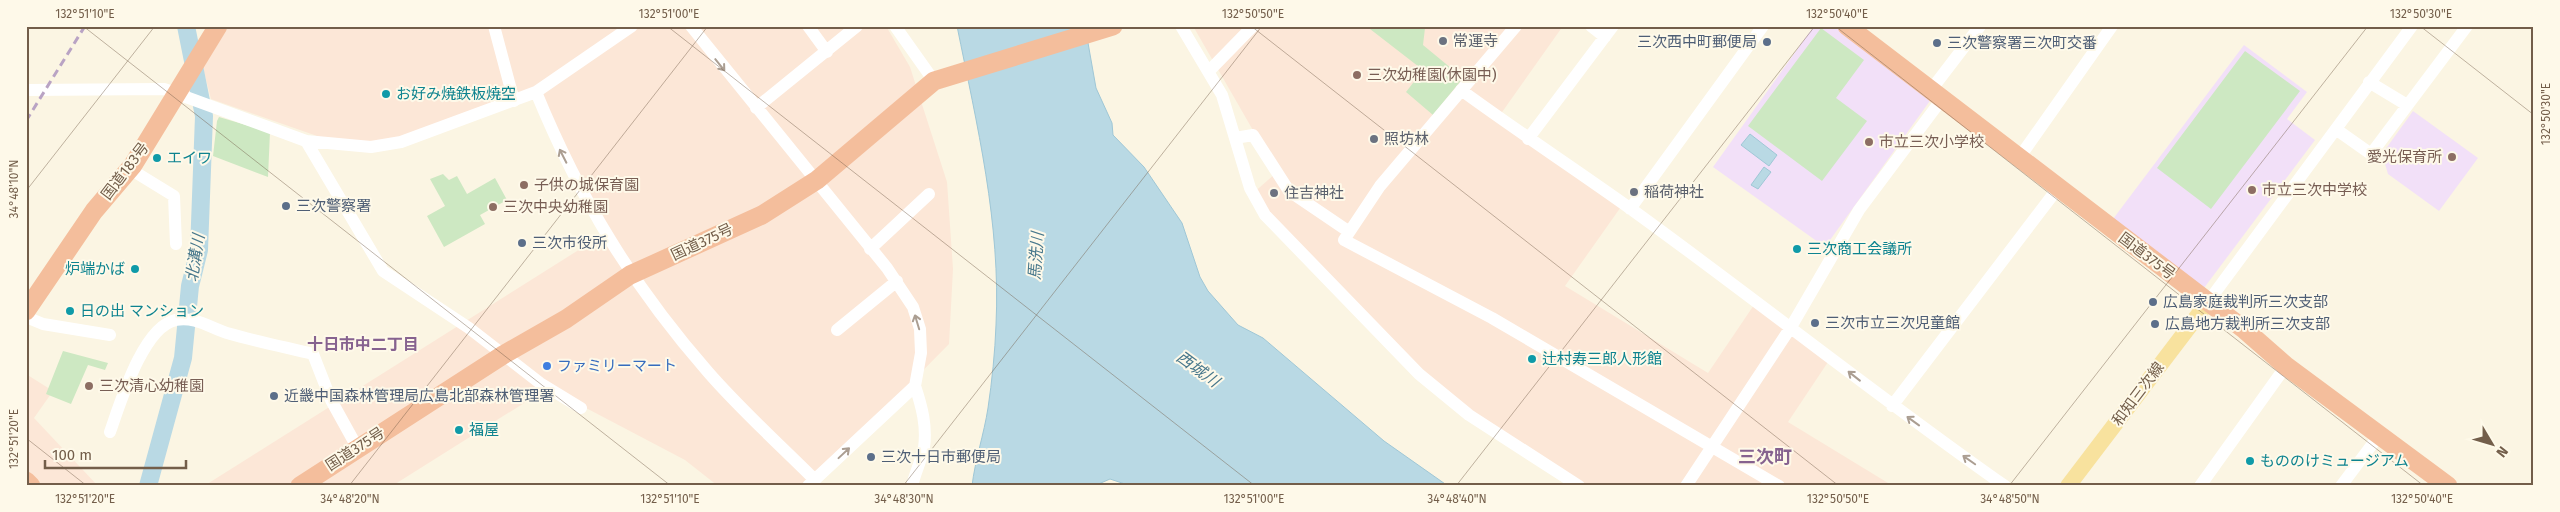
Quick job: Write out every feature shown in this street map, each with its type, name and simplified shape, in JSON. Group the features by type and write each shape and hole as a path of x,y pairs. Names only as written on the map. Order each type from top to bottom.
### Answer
{"highway":[{"name":"国道183号","path":"26,311 94,211 130,169 218,26"},
{"name":"国道375号","path":"300,486 357,447 503,354 566,319 630,274 762,214 817,180 942,78 1114,26"},
{"name":"国道375号","path":"1847,26 2208,302 2286,366 2448,486"},
{"path":"26,481 31,486"}],"main road":[{"name":"和知三次線","path":"2068,486 2208,302"}],"street":[{"path":"494,26 514,101"},
{"path":"26,90 164,89 178,92 306,141 371,147 400,142 536,92 632,26"},
{"path":"691,26 756,108 817,180 896,282 912,308 920,328 921,353 916,386 923,409 925,425 924,449 912,486"},
{"path":"808,26 827,52"},
{"path":"756,108 857,26"},
{"path":"895,26 909,44 942,78"},
{"path":"907,26 909,44"},
{"path":"1181,26 1222,95 1250,188 1264,215 1419,374 1469,415 1579,486"},
{"path":"1209,72 1253,26"},
{"path":"1516,26 1380,186 1344,240 1492,318 1779,486"},
{"path":"1528,139 1609,32 1591,26"},
{"path":"1630,209 1764,26"},
{"path":"2019,158 2112,26"},
{"path":"2208,302 2337,130 2369,82 2412,26"},
{"path":"2337,130 2371,154 2467,26"},
{"path":"1686,486 1791,328 1859,210 1979,27"},
{"path":"2369,82 2407,105"},
{"path":"1461,90 1630,209 1791,328 1892,406 2005,486"},
{"path":"536,92 560,150 609,241 630,274 708,373 812,483 916,386"},
{"path":"1234,138 1253,135 1289,191 1348,232"},
{"path":"306,141 384,271 503,354 540,383 581,408"},
{"path":"130,169 174,196 176,244"},
{"path":"1892,406 2058,188"},
{"path":"870,249 928,194"},
{"path":"837,330 896,282"},
{"path":"26,317 44,324 110,335"},
{"path":"110,432 129,381 153,334 175,320 185,320 313,354 331,400 357,447"},
{"path":"2200,486 2286,366"},
{"path":"2340,486 2380,434"}],"shaded area":[{"path":"229,26 886,26 910,67 947,182 953,269 949,344 809,486 718,486 685,460 548,388 392,486 204,486 604,234 534,95 371,146 320,137 211,99 203,68"},
{"path":"1193,26 1563,26 1500,115 1623,204 1565,286 1708,373 1756,302 1830,359 1788,422 1893,486 1575,486 1454,405 1251,195 1277,172"},
{"path":"1814,26 1839,26 1932,98 1825,247 1713,167"},
{"path":"2244,45 2307,92 2287,119 2315,140 2204,288 2113,219"},
{"path":"2413,111 2478,158 2439,211 2388,174 2382,154"},
{"path":"26,374 53,391 34,418 98,486 26,486"}],"green space":[{"path":"1372,26 1422,26 1425,28 1423,45 1463,78 1433,115 1406,92 1423,70 1370,29"},
{"path":"1821,28 1864,60 1836,98 1867,121 1822,181 1748,126"},
{"path":"2245,51 2300,91 2211,209 2157,168"},
{"path":"219,117 270,132 268,177 213,156"},
{"path":"443,174 449,180 457,176 467,194 495,178 507,200 480,215 485,224 444,247 427,216 445,206 430,179"},
{"path":"63,351 108,363 105,370 88,365 71,404 46,394"}],"water":[{"path":"957,26 1085,26 1096,88 1112,123 1113,135 1144,167 1182,223 1200,277 1208,291 1238,325 1263,338 1384,441 1448,486 1131,486 1110,479 1094,486 972,486 991,387 996,335 997,287 995,250 986,175"},
{"path":"1750,134 1777,155 1769,166 1741,145"},
{"path":"1764,167 1771,172 1758,189 1751,185"}],"waterway":[{"name":"北溝川","path":"148,486 183,358 190,286 199,250 204,116 186,26"}],"railway":[{"path":"26,121 85,26"}],"place":[{"name":"常運寺","path":"1443,41"},
{"name":"三次西中町郵便局","path":"1767,42"},
{"name":"三次警察署三次町交番","path":"1937,43"},
{"name":"三次幼稚園(休園中)","path":"1357,75"},
{"name":"お好み焼鉄板焼空","path":"386,94"},
{"name":"照坊林","path":"1374,139"},
{"name":"市立三次小学校","path":"1869,142"},
{"name":"愛光保育所","path":"2452,157"},
{"name":"エイワ","path":"157,158"},
{"name":"子供の城保育園","path":"524,185"},
{"name":"市立三次中学校","path":"2252,190"},
{"name":"稲荷神社","path":"1634,192"},
{"name":"住吉神社","path":"1274,193"},
{"name":"三次警察署","path":"286,206"},
{"name":"三次中央幼稚園","path":"493,207"},
{"name":"三次市役所","path":"522,243"},
{"name":"三次商工会議所","path":"1797,249"},
{"name":"炉端かば","path":"135,269"},
{"name":"広島家庭裁判所三次支部","path":"2153,302"},
{"name":"日の出 マンション","path":"70,311"},
{"name":"三次市立三次児童館","path":"1815,323"},
{"name":"広島地方裁判所三次支部","path":"2155,324"},
{"name":"辻村寿三郎人形館","path":"1532,359"},
{"name":"ファミリーマート","path":"547,366"},
{"name":"三次清心幼稚園","path":"89,386"},
{"name":"近畿中国森林管理局広島北部森林管理署","path":"274,396"},
{"name":"福屋","path":"459,430"},
{"name":"三次十日市郵便局","path":"871,457"},
{"name":"もののけミュージアム","path":"2250,461"}],"district":[{"name":"十日市中二丁目","path":"363,344"},
{"name":"三次町","path":"1765,457"}],"water label":[{"name":"馬洗川","path":"1036,256"},
{"name":"西城川","path":"1198,369"}]}
